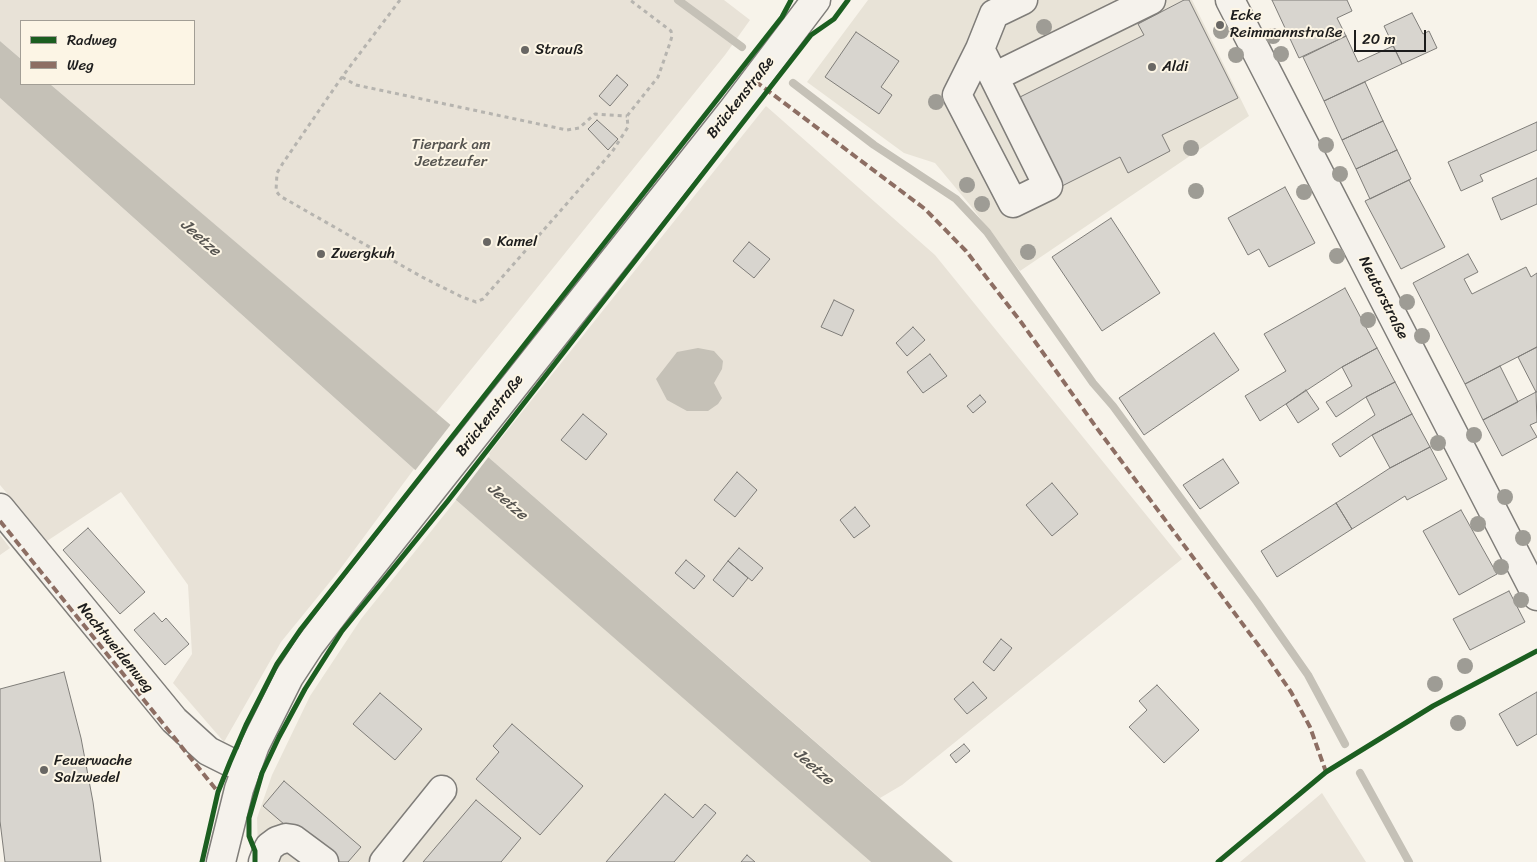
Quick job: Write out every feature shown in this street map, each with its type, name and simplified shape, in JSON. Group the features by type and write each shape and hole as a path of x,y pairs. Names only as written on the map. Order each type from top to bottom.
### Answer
{"main road":[{"name":"Brückenstraße","path":"221,862 232,814 247,766 266,722 289,677 310,645 732,111 816,0"},
{"path":"980,49 1048,186 1013,203 957,95 980,49 994,14 1023,0"},
{"path":"994,77 1151,0"},
{"name":"Neutorstraße","path":"1230,0 1537,596"},
{"name":"Nachtweidenweg","path":"0,508 174,720 208,751 230,762 247,766"},
{"path":"384,862 442,790"},
{"path":"263,862 269,847 277,841 286,838 293,839 324,862"}],"path":[{"path":"400,0 342,77 277,174 276,191 280,196 422,277 476,302 483,299 612,152 628,127 627,116 658,77 672,36 671,31 630,0"},
{"path":"342,77 356,85 567,130 579,128 595,114 627,116"}],"shaded area":[{"path":"868,0 1192,0 1249,116 1020,271 970,205 935,163 904,153 807,82"},
{"path":"456,500 871,862 276,862 258,851 257,818 272,775 310,696 361,619"}],"green space":[{"name":"Tierpark am Jeetzeufer","path":"0,0 724,0 750,20 725,55 436,413 51,85 195,85 195,20 20,20 20,58 0,41"},
{"path":"0,98 414,469 338,572 281,642 224,742 173,683 192,654 188,585 121,492 47,541 0,485"},
{"path":"766,106 935,255 1182,559 902,785 880,798 487,456"},
{"path":"0,535 10,548 0,555"},
{"path":"1322,793 1366,862 1240,862"}],"water":[{"name":"Jeetze","path":"0,41 20,58 20,85 51,85 487,456 953,862 871,862 456,500 414,469 0,98"},
{"path":"698,348 714,351 723,361 722,369 714,383 722,398 718,404 708,411 687,411 667,400 656,379 677,352"}],"pier":[{"path":"452,423 490,455 454,502 414,472"}],"building":[{"name":"Aldi","path":"1184,0 1189,0 1238,98 1162,135 1170,151 1128,173 1120,157 1060,187 1016,99 1144,35 1138,24"},
{"path":"1272,0 1347,0 1352,11 1337,18 1346,36 1299,58"},
{"path":"1412,13 1423,34 1429,31 1437,48 1402,64 1384,26"},
{"path":"856,32 899,61 881,87 892,95 879,114 825,77"},
{"path":"1346,36 1358,62 1393,46 1402,64 1324,101 1303,57"},
{"path":"617,75 628,85 610,106 599,96"},
{"path":"1365,82 1383,121 1342,140 1324,101"},
{"path":"597,120 618,139 608,150 588,129"},
{"path":"1383,121 1397,150 1356,169 1342,140"},
{"path":"1537,122 1537,150 1480,175 1483,181 1461,191 1448,162"},
{"path":"1397,150 1411,179 1370,199 1356,169"},
{"path":"1537,178 1537,204 1501,220 1492,198"},
{"path":"1409,180 1445,247 1401,269 1365,201"},
{"path":"1285,187 1315,243 1269,267 1259,249 1248,255 1228,218"},
{"path":"1111,218 1160,293 1102,331 1052,257"},
{"path":"749,242 770,259 754,278 733,261"},
{"path":"1468,254 1478,272 1464,279 1472,294 1526,267 1531,277 1537,273 1537,347 1465,384 1413,283"},
{"path":"1345,288 1377,348 1342,367 1260,421 1245,396 1286,371 1264,334"},
{"path":"834,300 854,310 842,336 821,327"},
{"path":"913,327 925,340 907,356 896,343"},
{"path":"1214,333 1239,370 1144,435 1119,398"},
{"path":"1537,347 1537,392 1536,392 1518,357"},
{"path":"1377,348 1395,382 1366,397 1336,417 1326,402 1352,386 1342,367"},
{"path":"930,354 947,376 923,393 907,372"},
{"path":"1500,366 1518,402 1483,420 1465,384"},
{"path":"1395,382 1412,414 1372,435 1340,457 1332,444 1375,415 1366,397"},
{"path":"1306,390 1319,409 1298,423 1286,404"},
{"path":"1536,392 1537,422 1530,425 1537,437 1502,456 1483,420"},
{"path":"980,395 986,402 973,413 967,406"},
{"path":"583,414 607,434 586,460 561,440"},
{"path":"1412,414 1430,447 1390,468 1372,435"},
{"path":"1430,447 1447,479 1407,500 1405,496 1352,529 1336,503 1390,468"},
{"path":"1223,459 1239,483 1200,509 1183,485"},
{"path":"737,472 757,490 735,517 714,500"},
{"path":"1052,483 1078,514 1052,536 1026,505"},
{"path":"1336,503 1352,529 1277,577 1261,551"},
{"path":"855,507 870,526 854,538 840,520"},
{"path":"1461,510 1497,574 1459,595 1423,531"},
{"path":"88,528 145,592 120,614 63,550"},
{"path":"739,548 763,568 752,581 728,561"},
{"path":"686,560 705,576 694,589 675,573"},
{"path":"728,561 748,578 733,597 713,580"},
{"path":"1509,591 1525,622 1470,650 1453,619"},
{"path":"154,613 162,622 166,618 189,644 165,665 134,630"},
{"path":"1001,639 1012,648 994,671 983,662"},
{"name":"Feuerwache Salzwedel","path":"64,672 81,738 93,802 101,862 5,862 0,821 0,689"},
{"path":"973,682 987,698 967,714 954,699"},
{"path":"1157,685 1199,730 1164,763 1129,727 1147,710 1139,701"},
{"path":"1537,692 1537,734 1517,746 1499,714"},
{"path":"380,693 422,729 395,760 353,724"},
{"path":"512,724 583,786 540,835 476,779 499,752 493,746"},
{"path":"964,744 970,751 956,763 950,755"},
{"path":"284,781 361,847 348,862 328,862 263,806"},
{"path":"665,794 693,818 705,804 716,813 674,862 606,862"},
{"path":"476,800 521,838 501,862 423,862"},
{"path":"747,855 755,862 741,862"}],"waterway":[{"path":"678,0 742,47"},
{"path":"793,83 874,145 956,199 987,232 1093,383 1113,406 1257,602 1308,675 1345,744"},
{"path":"1360,773 1409,862"}],"marked path":[{"path":"755,81 925,209 966,251 1021,322 1096,427 1265,654 1291,692 1310,727 1326,772"},
{"path":"0,521 218,792"}],"cycle path":[{"path":"202,862 218,792 246,725 277,664 301,629 782,17 791,0"},
{"path":"255,862 255,851 249,836 249,818 262,773 305,689 342,631 447,502 811,35 834,19 848,0"},
{"path":"1218,862 1326,772 1433,706 1537,651"}],"place":[{"name":"Ecke Reimmannstraße","path":"1220,25"},
{"name":"Strauß","path":"525,50"},
{"name":"Aldi","path":"1152,67"},
{"name":"Kamel","path":"487,242"},
{"name":"Zwergkuh","path":"321,254"},
{"name":"Feuerwache Salzwedel","path":"44,770"}]}
